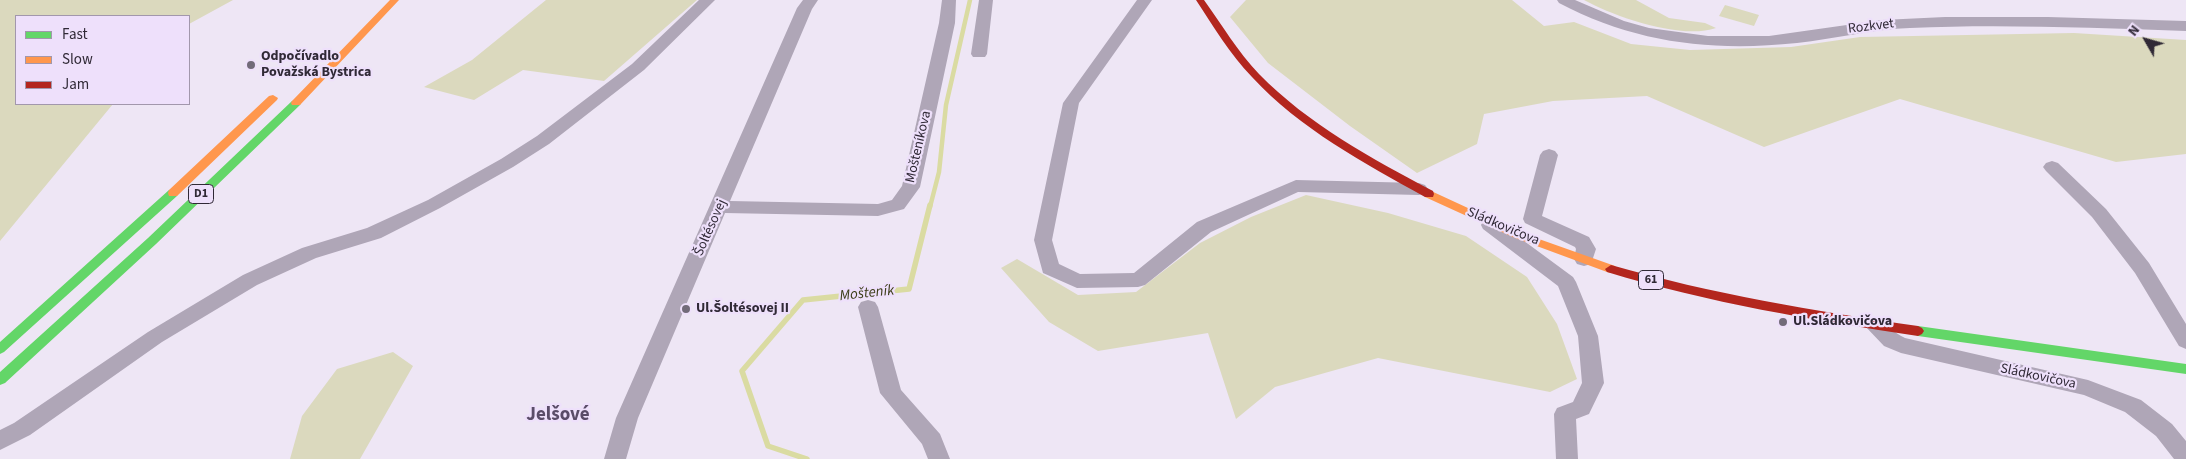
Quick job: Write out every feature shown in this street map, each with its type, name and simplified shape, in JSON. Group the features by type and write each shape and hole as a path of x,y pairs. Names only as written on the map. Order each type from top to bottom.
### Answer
{"main road":[{"name":"D1","path":"0,380 88,301 242,155 395,0"},
{"name":"Sládkovičova","path":"1200,0 1232,48 1266,86 1287,104 1345,144 1419,189 1485,221 1584,259 1648,280 1722,299 1874,325 2186,369"},
{"name":"D1","path":"0,350 132,231 284,88"}],"street":[{"path":"0,441 22,429 155,337 250,280 308,254 374,234 434,204 544,140 638,67 708,0"},
{"name":"Šoltésovej","path":"615,459 627,418 805,8 811,0"},
{"name":"Mošteníkova","path":"720,207 878,210 898,205 911,187 946,23 949,0"},
{"path":"979,54 986,0"},
{"path":"1145,0 1071,102 1043,240 1050,268 1078,281 1138,280 1204,227 1296,186 1419,189"},
{"name":"Rozkvet","path":"1564,0 1580,10 1624,26 1673,37 1727,42 1799,38 1888,24 1959,21 2186,26"},
{"path":"1549,155 1532,218 1582,242 1586,249 1584,259"},
{"path":"2052,167 2100,213 2142,268 2186,341"},
{"path":"1485,221 1513,244 1566,282 1588,336 1593,383 1581,408 1565,414 1567,459"},
{"path":"868,307 891,393 932,440 939,459"},
{"name":"Sládkovičova","path":"1874,325 1891,342 2088,388 2134,406 2164,430 2186,458"}],"shaded area":[{"path":"0,0 233,0 190,23 190,15 15,15 15,105 112,105 0,241"},
{"path":"546,0 697,0 604,81 523,70 474,100 424,87 472,60"},
{"path":"1246,0 1512,0 1544,26 1574,22 1631,44 1690,50 1791,47 1860,37 2074,33 2186,40 2186,154 2116,162 1900,99 1764,147 1647,96 1553,101 1484,114 1477,144 1417,173 1350,126 1268,63 1230,17"},
{"path":"1584,0 1636,0 1669,18 1705,23 1716,28 1702,31 1667,29 1630,19 1597,7"},
{"path":"1725,5 1759,15 1754,26 1719,16"},
{"path":"1306,195 1388,213 1466,236 1527,277 1557,324 1577,379 1550,392 1378,358 1275,387 1236,419 1208,333 1098,351 1049,322 1001,268 1017,259 1078,295 1136,292 1200,243 1251,217"},
{"path":"393,352 413,366 360,459 290,459 302,416 337,369"}],"waterway":[{"name":"Mošteník","path":"930,207 939,172 946,105 970,0"},
{"name":"Mošteník","path":"807,459 768,446 742,371 803,300 909,289 930,205"}],"traffic: fast":[{"path":"0,380 152,241 296,103"},
{"path":"0,349 173,193"},
{"path":"1918,331 2186,369"}],"traffic: slow":[{"path":"296,103 395,0"},
{"path":"173,193 273,98"},
{"path":"1429,194 1518,236 1611,269"}],"traffic: jam":[{"path":"1200,0 1241,58 1274,94 1316,126 1361,156 1429,194"},
{"path":"1611,269 1725,299 1918,331"}],"place":[{"name":"Odpočívadlo Považská Bystrica","path":"251,65"},
{"name":"Ul.Šoltésovej II","path":"686,309"},
{"name":"Ul.Sládkovičova","path":"1783,322"}],"district":[{"name":"Jelšové","path":"558,416"}]}
